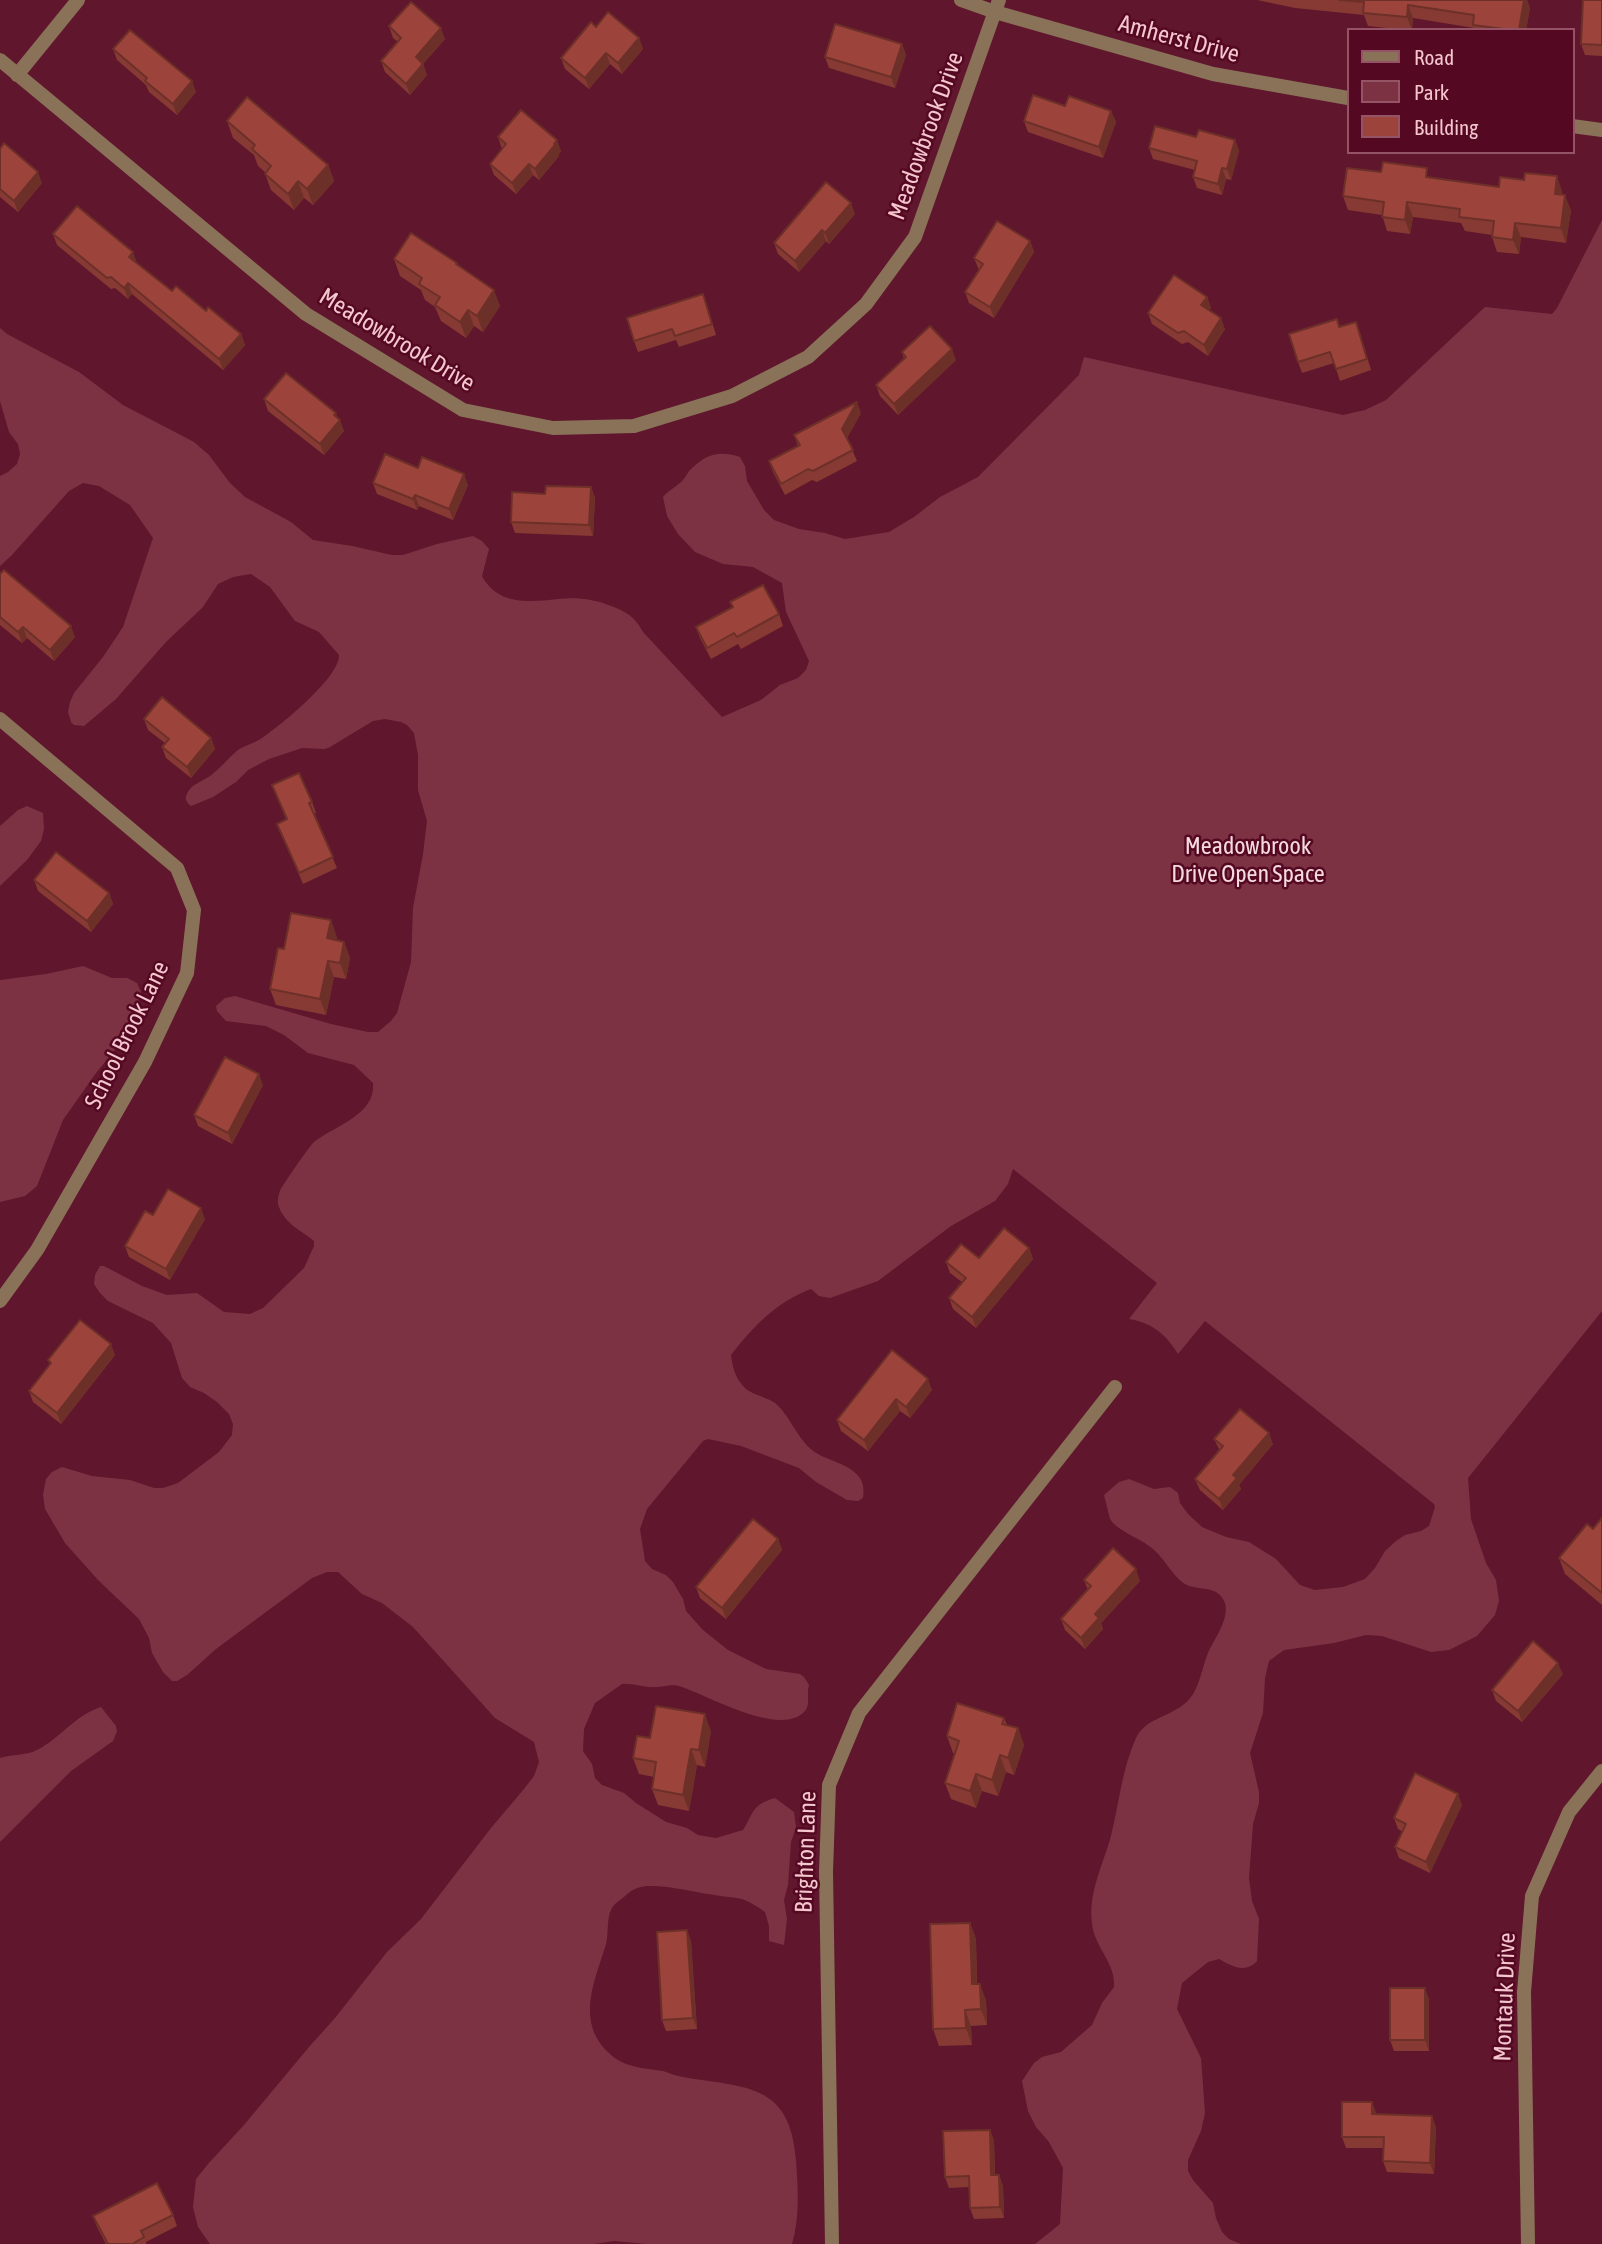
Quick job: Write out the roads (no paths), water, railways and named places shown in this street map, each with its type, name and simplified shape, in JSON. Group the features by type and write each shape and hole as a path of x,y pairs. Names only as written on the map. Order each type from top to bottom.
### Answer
{"street":[{"path":"17,75 78,0"},
{"name":"Amherst Drive","path":"961,0 997,6 1213,74 1346,98"},
{"name":"Meadowbrook Drive","path":"0,61 306,314 463,411 553,428 634,426 732,396 808,358 866,304 915,237 997,6"},
{"path":"1574,126 1602,130"},
{"name":"School Brook Lane","path":"0,719 177,868 194,910 187,973 145,1062 37,1251 0,1301"},
{"name":"Brighton Lane","path":"832,2244 826,1872 829,1785 859,1713 1115,1387"},
{"name":"Montauk Drive","path":"1528,2244 1524,1993 1532,1896 1569,1812 1602,1770"}],"park label":[{"name":"Meadowbrook Drive Open Space","path":"1248,860"}]}
